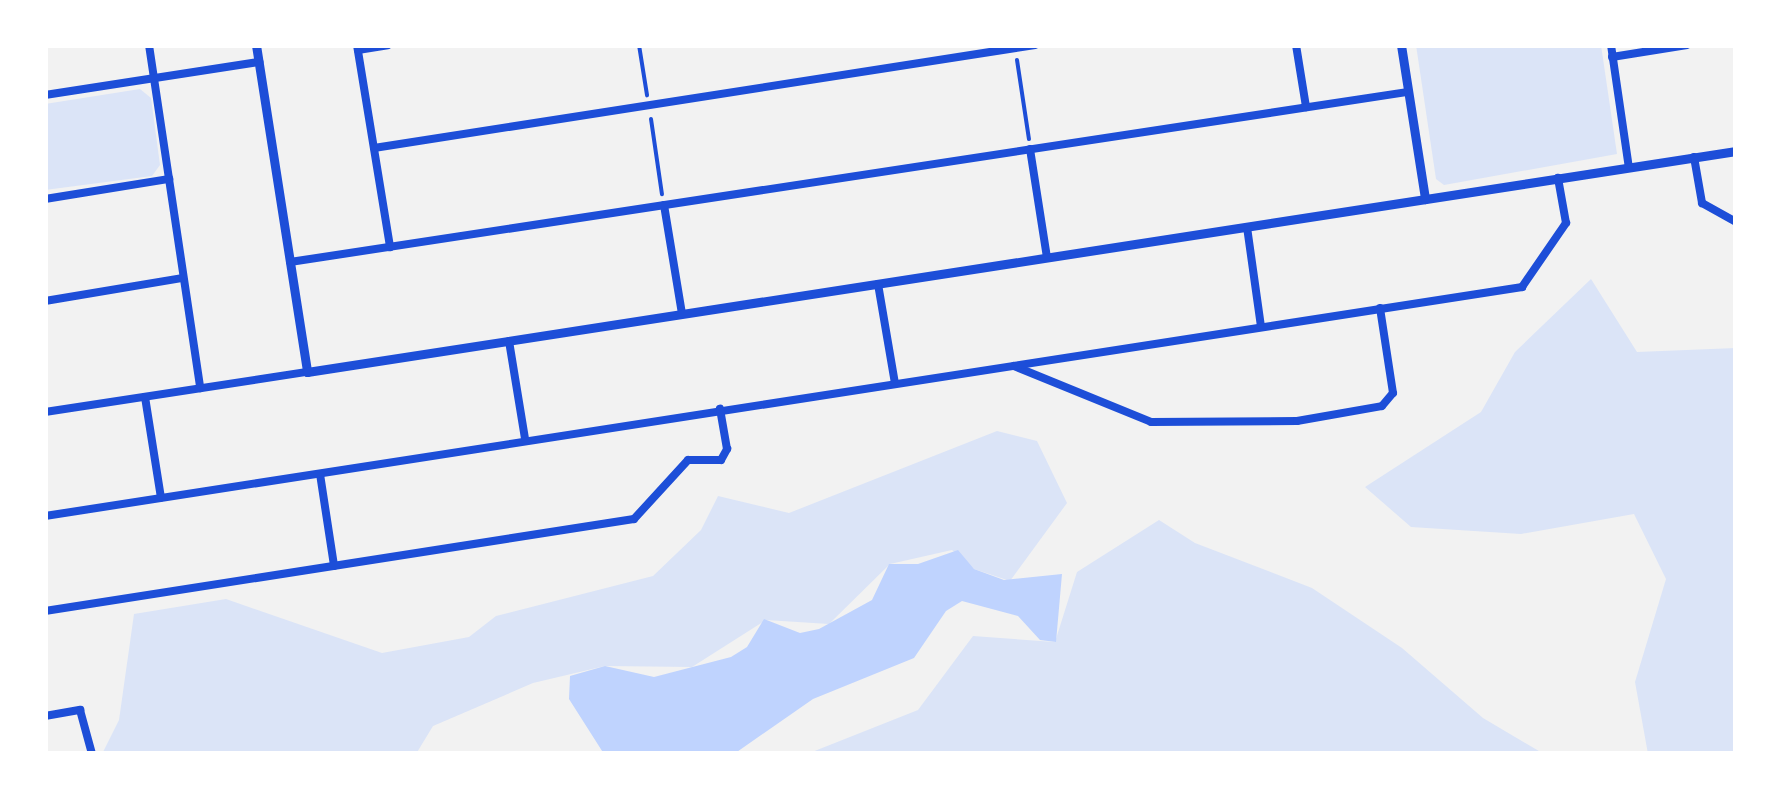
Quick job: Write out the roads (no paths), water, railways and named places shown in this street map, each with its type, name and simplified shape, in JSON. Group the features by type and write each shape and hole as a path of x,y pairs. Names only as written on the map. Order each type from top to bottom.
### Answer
{"street":[{"path":"149,45 200,388"},
{"path":"256,45 307,372"},
{"path":"388,45 357,47 390,247"},
{"path":"374,148 1035,45"},
{"path":"1296,45 1306,107"},
{"path":"1401,45 1425,199"},
{"path":"1611,45 1628,168"},
{"path":"1612,57 1687,45"},
{"path":"45,96 258,62"},
{"path":"290,262 1408,92"},
{"path":"1030,150 1047,257"},
{"path":"45,412 1736,151"},
{"path":"1694,158 1702,204 1736,222"},
{"path":"45,199 169,178"},
{"path":"45,516 1522,287 1566,223 1558,178"},
{"path":"664,205 682,314"},
{"path":"1247,226 1261,326"},
{"path":"45,301 184,278"},
{"path":"878,284 895,383"},
{"path":"1014,366 1151,422 1314,418 1382,406 1393,392 1380,308"},
{"path":"508,341 525,439"},
{"path":"144,397 161,498"},
{"path":"45,611 634,519 688,460 720,460 727,449 720,410"},
{"path":"320,474 334,566"},
{"path":"45,716 80,710 92,754"}],"water":[{"path":"958,550 974,569 1004,580 1062,574 1056,642 1040,640 1018,616 962,601 946,611 914,658 813,699 734,754 604,754 569,699 570,676 605,666 654,677 731,657 747,647 764,619 800,633 819,629 872,600 889,564 918,564"}]}
